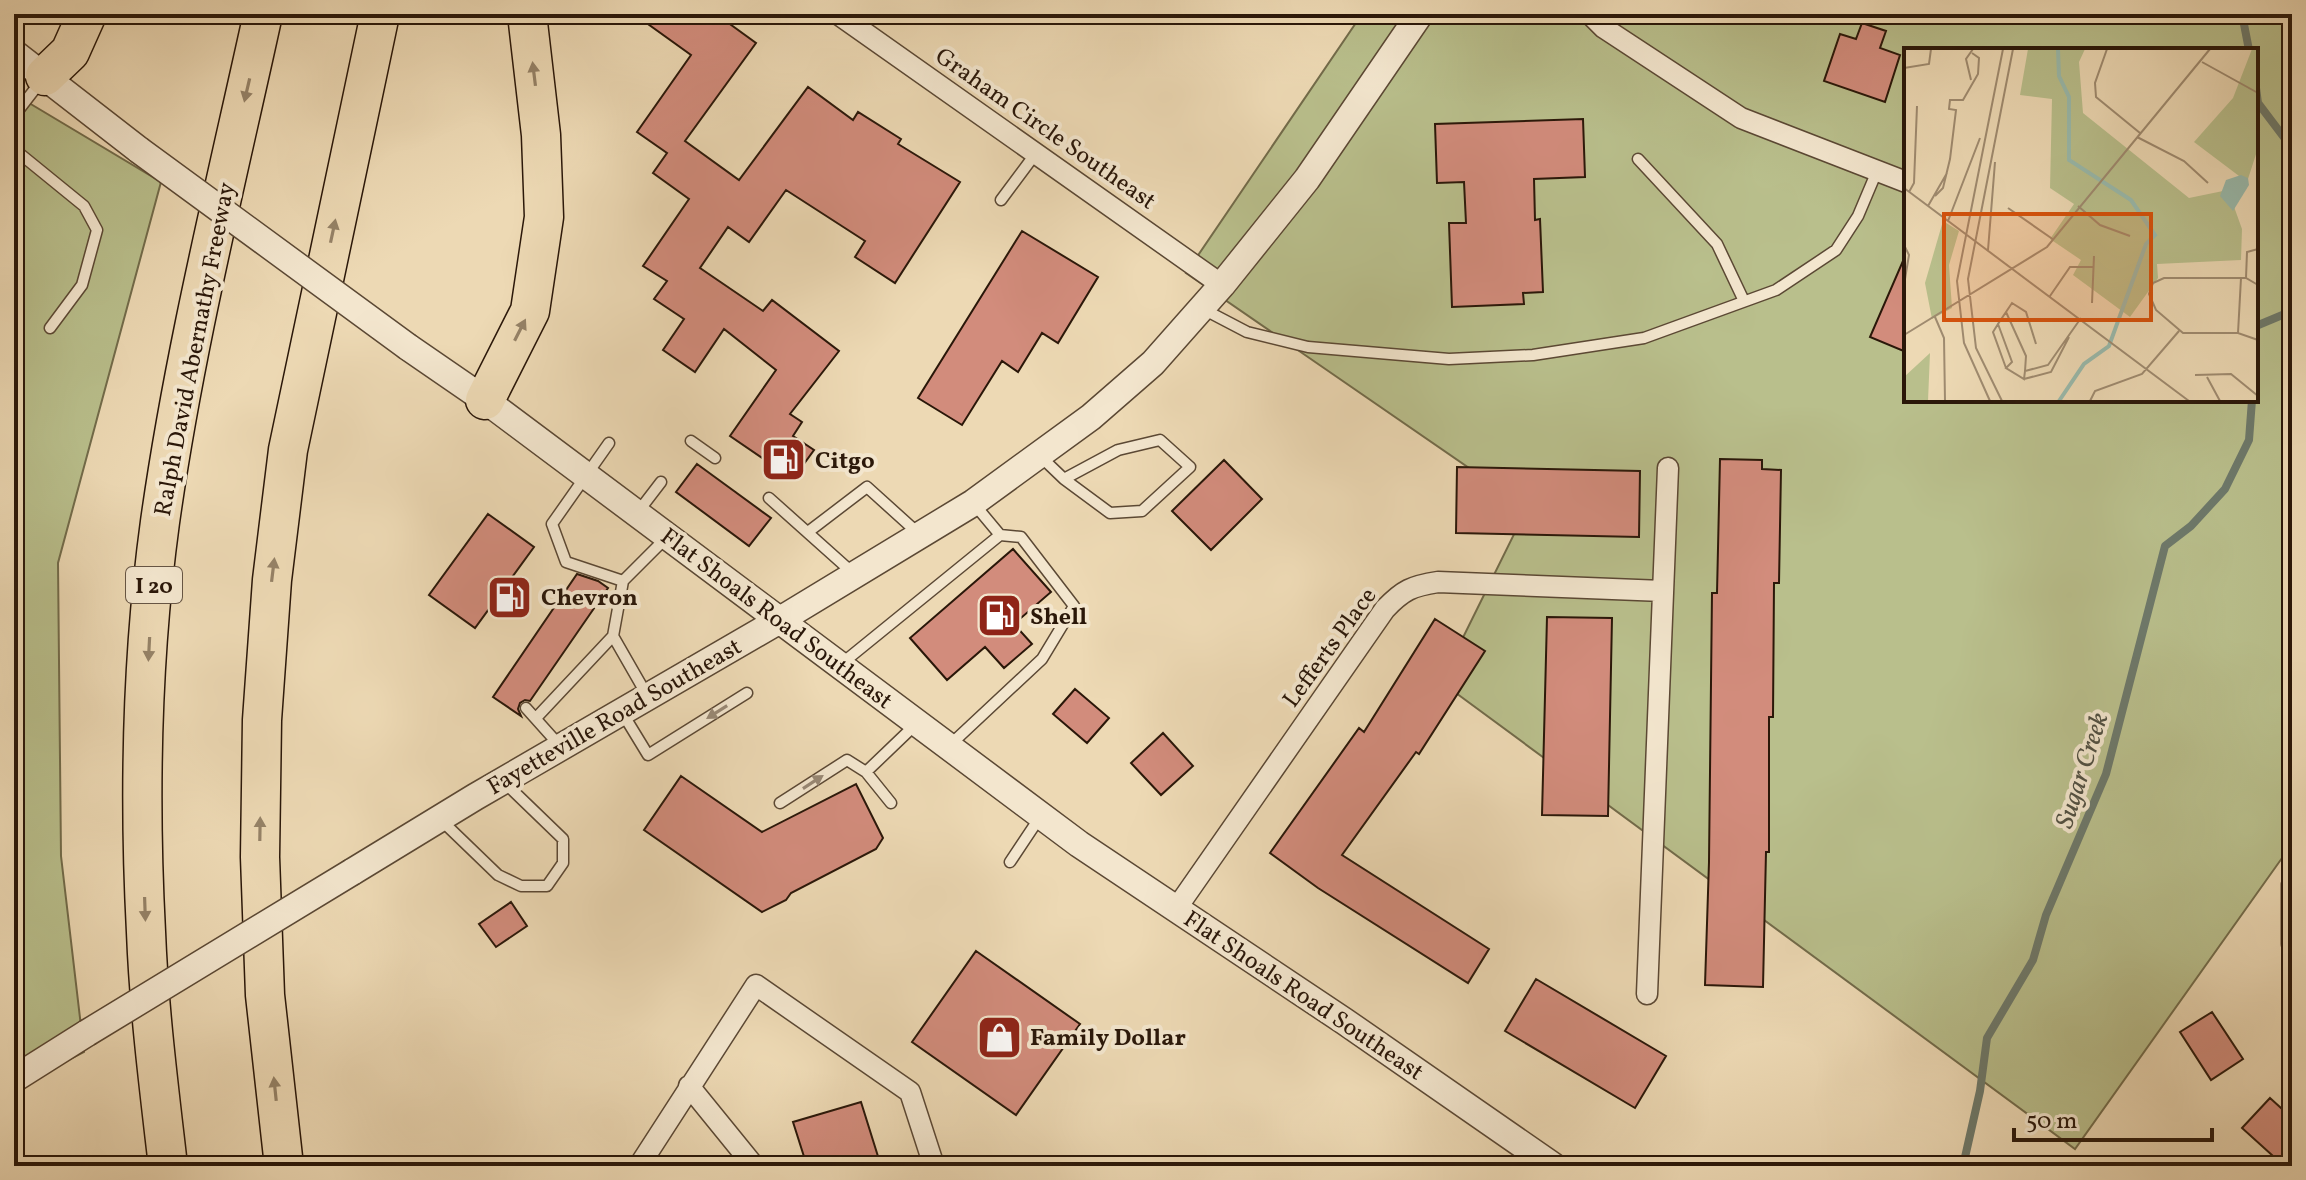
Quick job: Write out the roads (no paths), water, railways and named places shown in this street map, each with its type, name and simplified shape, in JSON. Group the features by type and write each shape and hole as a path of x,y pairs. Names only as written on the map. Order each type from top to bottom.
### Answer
{"highway":[{"path":"45,76 70,52 87,14"},
{"name":"Ralph David Abernathy Freeway","path":"168,1166 146,934 143,800 150,633 160,525 179,400 263,14"},
{"path":"284,1166 265,995 260,857 262,720 272,580 288,450 380,14"},
{"path":"485,400 530,311 544,217 541,135 527,14"}],"street":[{"name":"Graham Circle Southeast","path":"838,14 1222,285"},
{"name":"Fayetteville Road Southeast","path":"14,1079 439,819 780,620 973,503 1091,417 1153,363 1222,285 1307,179 1420,14"},
{"path":"1590,14 1604,28 1741,118 1904,181"},
{"name":"Flat Shoals Road Southeast","path":"14,53 139,150 485,400 1079,844 1344,1021 1537,1162"},
{"path":"1647,994 1668,468"},
{"name":"Lefferts Place","path":"1176,909 1385,609 1400,593 1419,585 1438,582 1663,591"},
{"path":"2292,885 2292,944"},
{"path":"639,1166 756,985 910,1092 934,1166"},
{"path":"689,1086 754,1166"}],"lane":[{"path":"14,116 45,76"},
{"path":"14,149 84,206 97,230 82,285 50,328"},
{"path":"1001,200 1036,153"},
{"path":"1638,159 1717,244 1744,301"},
{"path":"1201,308 1247,332 1308,347 1449,359 1533,355 1644,338 1776,290 1836,250 1858,216 1877,170"},
{"path":"1039,455 1064,479 1110,513 1142,511 1190,467 1160,440 1118,450 1064,479"},
{"path":"691,441 715,458"},
{"path":"609,443 552,524 566,562 623,581"},
{"path":"637,513 661,482"},
{"path":"808,532 867,487 920,535"},
{"path":"769,498 855,575"},
{"path":"948,746 1042,659 1074,606 1021,537 1000,535 973,503"},
{"path":"840,666 1000,535"},
{"path":"536,718 613,636 623,581 668,537"},
{"path":"613,636 648,697"},
{"path":"622,712 648,755 747,693"},
{"path":"526,708 561,747"},
{"path":"866,772 917,723"},
{"path":"780,803 847,760 866,772 891,803"},
{"path":"439,819 498,875 521,886 547,886 563,863 563,839 503,781"},
{"path":"1010,862 1041,815"}],"waterway":[{"name":"Sugar Creek","path":"2242,14 2249,48"},
{"name":"Sugar Creek","path":"2258,103 2292,148"},
{"name":"Sugar Creek","path":"2258,325 2292,311"},
{"name":"Sugar Creek","path":"1963,1166 1980,1091 1987,1038 2033,960 2046,915 2106,774 2165,546 2191,526 2225,489 2249,440 2252,402"}],"place":[{"name":"Citgo","path":"784,460"},
{"name":"Chevron","path":"510,597"},
{"name":"Shell","path":"999,616"},
{"name":"Family Dollar","path":"999,1037"}]}
